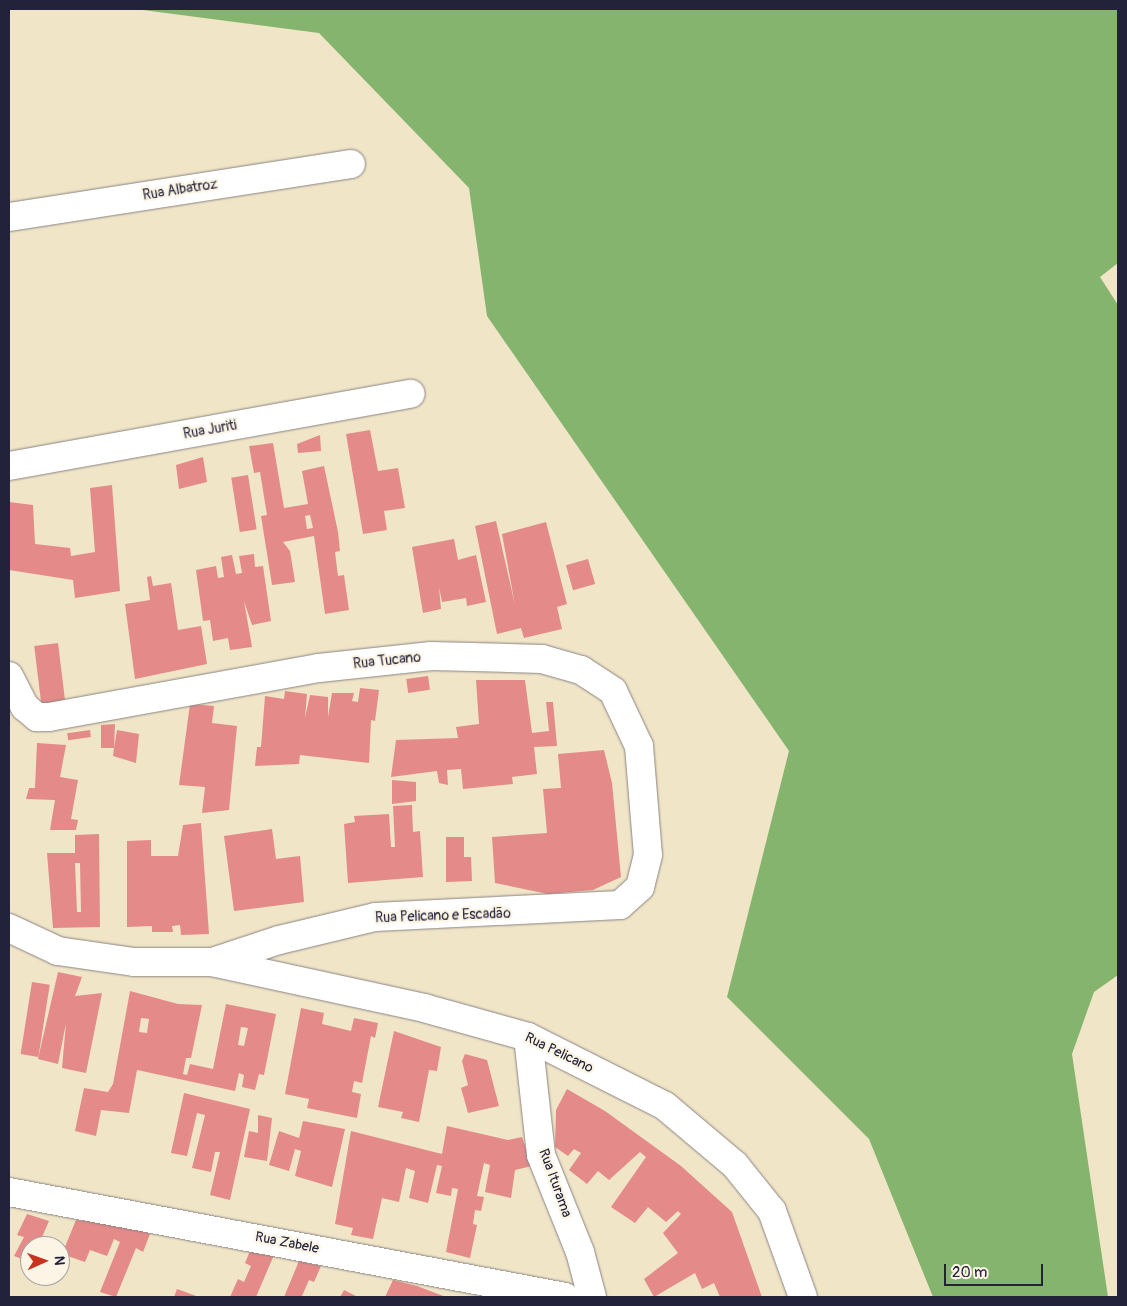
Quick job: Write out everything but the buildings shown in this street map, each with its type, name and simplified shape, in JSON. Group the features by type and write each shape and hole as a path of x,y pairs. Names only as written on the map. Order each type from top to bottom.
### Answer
{"street":[{"name":"Rua Albatroz","path":"9,216 351,164"},
{"name":"Rua Juriti","path":"9,466 411,394"},
{"name":"Rua Tucano","path":"9,676 25,707 37,716 48,717 319,668 431,656 542,659 581,670 613,691 639,746 648,856"},
{"name":"Rua Pelicano e Escadão","path":"9,928 58,951 134,962 212,962 278,940 375,917 620,905 640,887 648,856"},
{"name":"Rua Pelicano","path":"212,962 424,1008 528,1036 664,1106 735,1164 772,1212 803,1297"},
{"name":"Rua Iturama","path":"528,1036 542,1155 580,1252 592,1297"},
{"name":"Rua Zabele","path":"9,1192 565,1297"}],"green space":[{"path":"135,9 1118,9 1118,263 1100,277 1118,305 1118,975 1094,992 1072,1054 1108,1297 933,1297 869,1139 727,997 789,751 487,316 469,188 319,33"}]}
